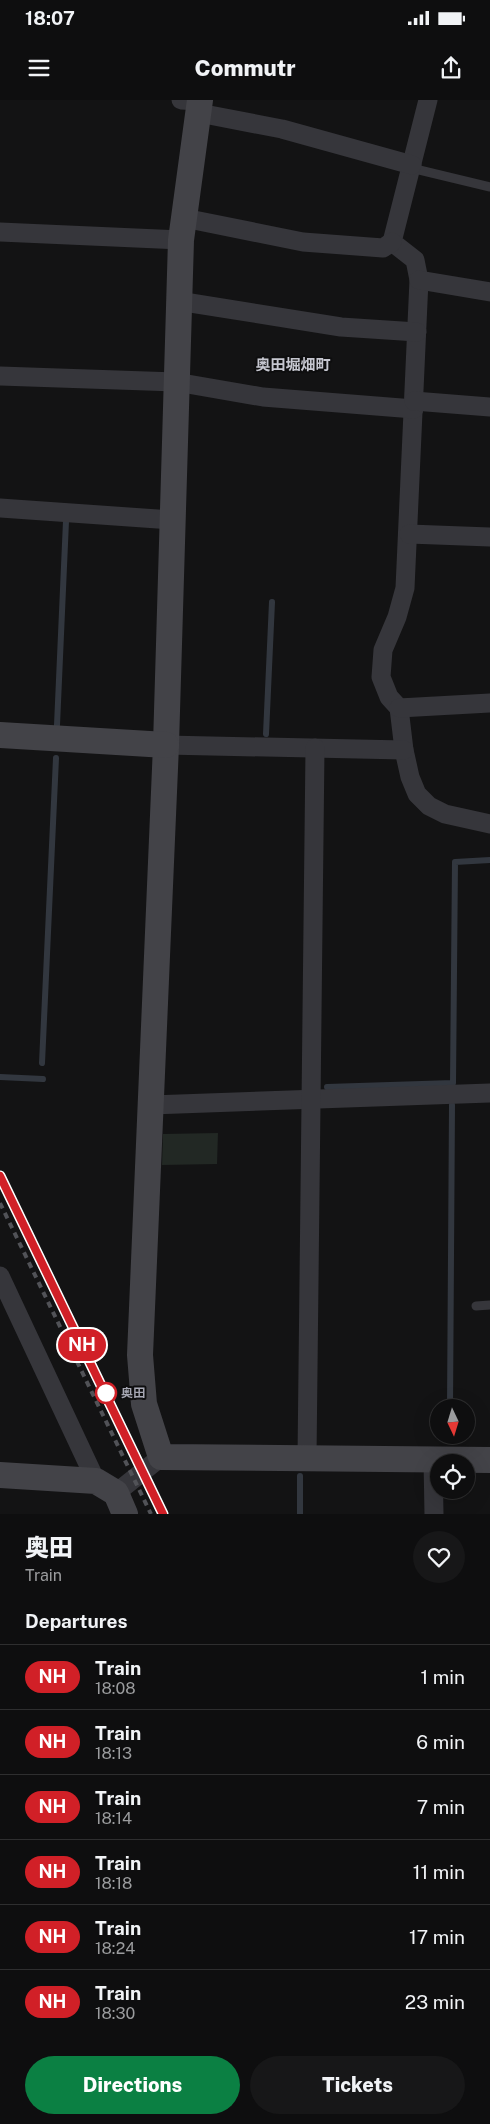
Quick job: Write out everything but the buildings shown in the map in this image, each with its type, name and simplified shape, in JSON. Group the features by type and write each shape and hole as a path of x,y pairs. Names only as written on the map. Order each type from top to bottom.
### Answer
{"street":[{"path":"0,232 182,229 303,242 383,248 392,242 428,100"},
{"path":"160,1457 144,1404 140,1355 166,745 178,301 182,229 195,104 411,167"},
{"path":"392,242 415,260 420,280 405,588 398,617 383,650 380,678 389,697 399,708 404,750 410,778 417,794 429,806 445,814 490,824"},
{"path":"420,280 490,292"},
{"path":"178,301 341,327 417,332"},
{"path":"0,376 176,382 263,397 490,407"},
{"path":"0,508 172,520"},
{"path":"409,534 490,537"},
{"path":"399,708 490,704"},
{"path":"0,735 166,745 404,750"},
{"path":"307,1458 315,748"},
{"path":"151,1105 312,1101 490,1093"},
{"path":"0,1276 112,1496"},
{"path":"0,1475 112,1496 160,1457 430,1459"},
{"path":"475,1460 490,1460"},
{"path":"434,1499 434,1514"}],"lane":[{"path":"411,167 490,186"},
{"path":"476,1306 490,1305"}],"shaded area":[{"path":"218,1133 217,1164 162,1165 163,1134"}],"waterway":[{"path":"57,725 66,521"},
{"path":"266,734 272,602"},
{"path":"42,1063 56,758"},
{"path":"327,1087 453,1083 455,862 490,860"},
{"path":"0,1077 43,1079"},
{"path":"450,1399 452,1105"},
{"path":"300,1476 300,1514"}],"railway":[{"path":"0,1176 163,1514"},
{"path":"0,1203 151,1514"}],"train":[{"name":"NH","path":"0,1176 163,1514"}],"place":[{"name":"奥田","path":"106,1393"}],"district":[{"name":"奥田堀畑町","path":"293,365"}]}
